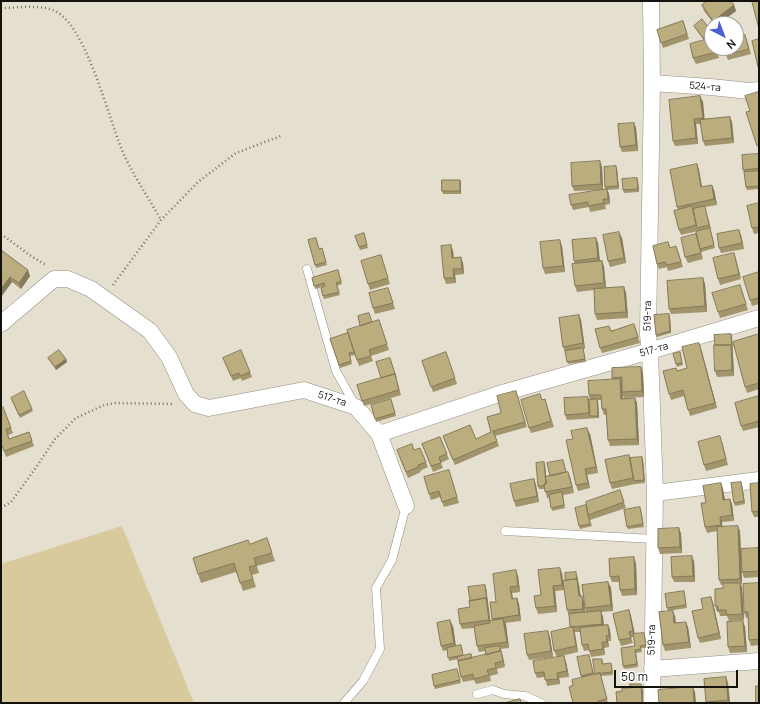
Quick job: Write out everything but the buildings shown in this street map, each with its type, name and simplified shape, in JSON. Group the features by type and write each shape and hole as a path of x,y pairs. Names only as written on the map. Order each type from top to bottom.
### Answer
{"street":[{"name":"519-та","path":"651,1 652,83 648,335 650,351 655,493 652,703"},
{"name":"524-та","path":"652,83 749,91 759,90"},
{"path":"1,324 54,279 68,279 91,289 150,331 169,357 186,394 195,404"},
{"name":"517-та","path":"195,404 209,408 304,390 356,407 378,434 499,394 759,318"},
{"path":"378,434 406,506"},
{"path":"655,493 759,480"},
{"path":"652,669 759,661"}],"lane":[{"path":"307,269 336,372 356,407"},
{"path":"344,703 363,681 380,649 376,588 392,560 406,506"},
{"path":"505,531 654,539"},
{"path":"477,694 493,690 504,694 525,696 541,703"}],"path":[{"path":"1,8 42,7 55,11 66,18 77,32 125,156 161,220"},
{"path":"103,298 161,220 198,182 236,153 281,136"},
{"path":"1,234 31,256 68,279"},
{"path":"1,508 10,502 35,469 54,439 76,418 104,405 116,403 195,404"}],"shaded area":[{"path":"122,526 194,703 1,703 1,564"}]}
